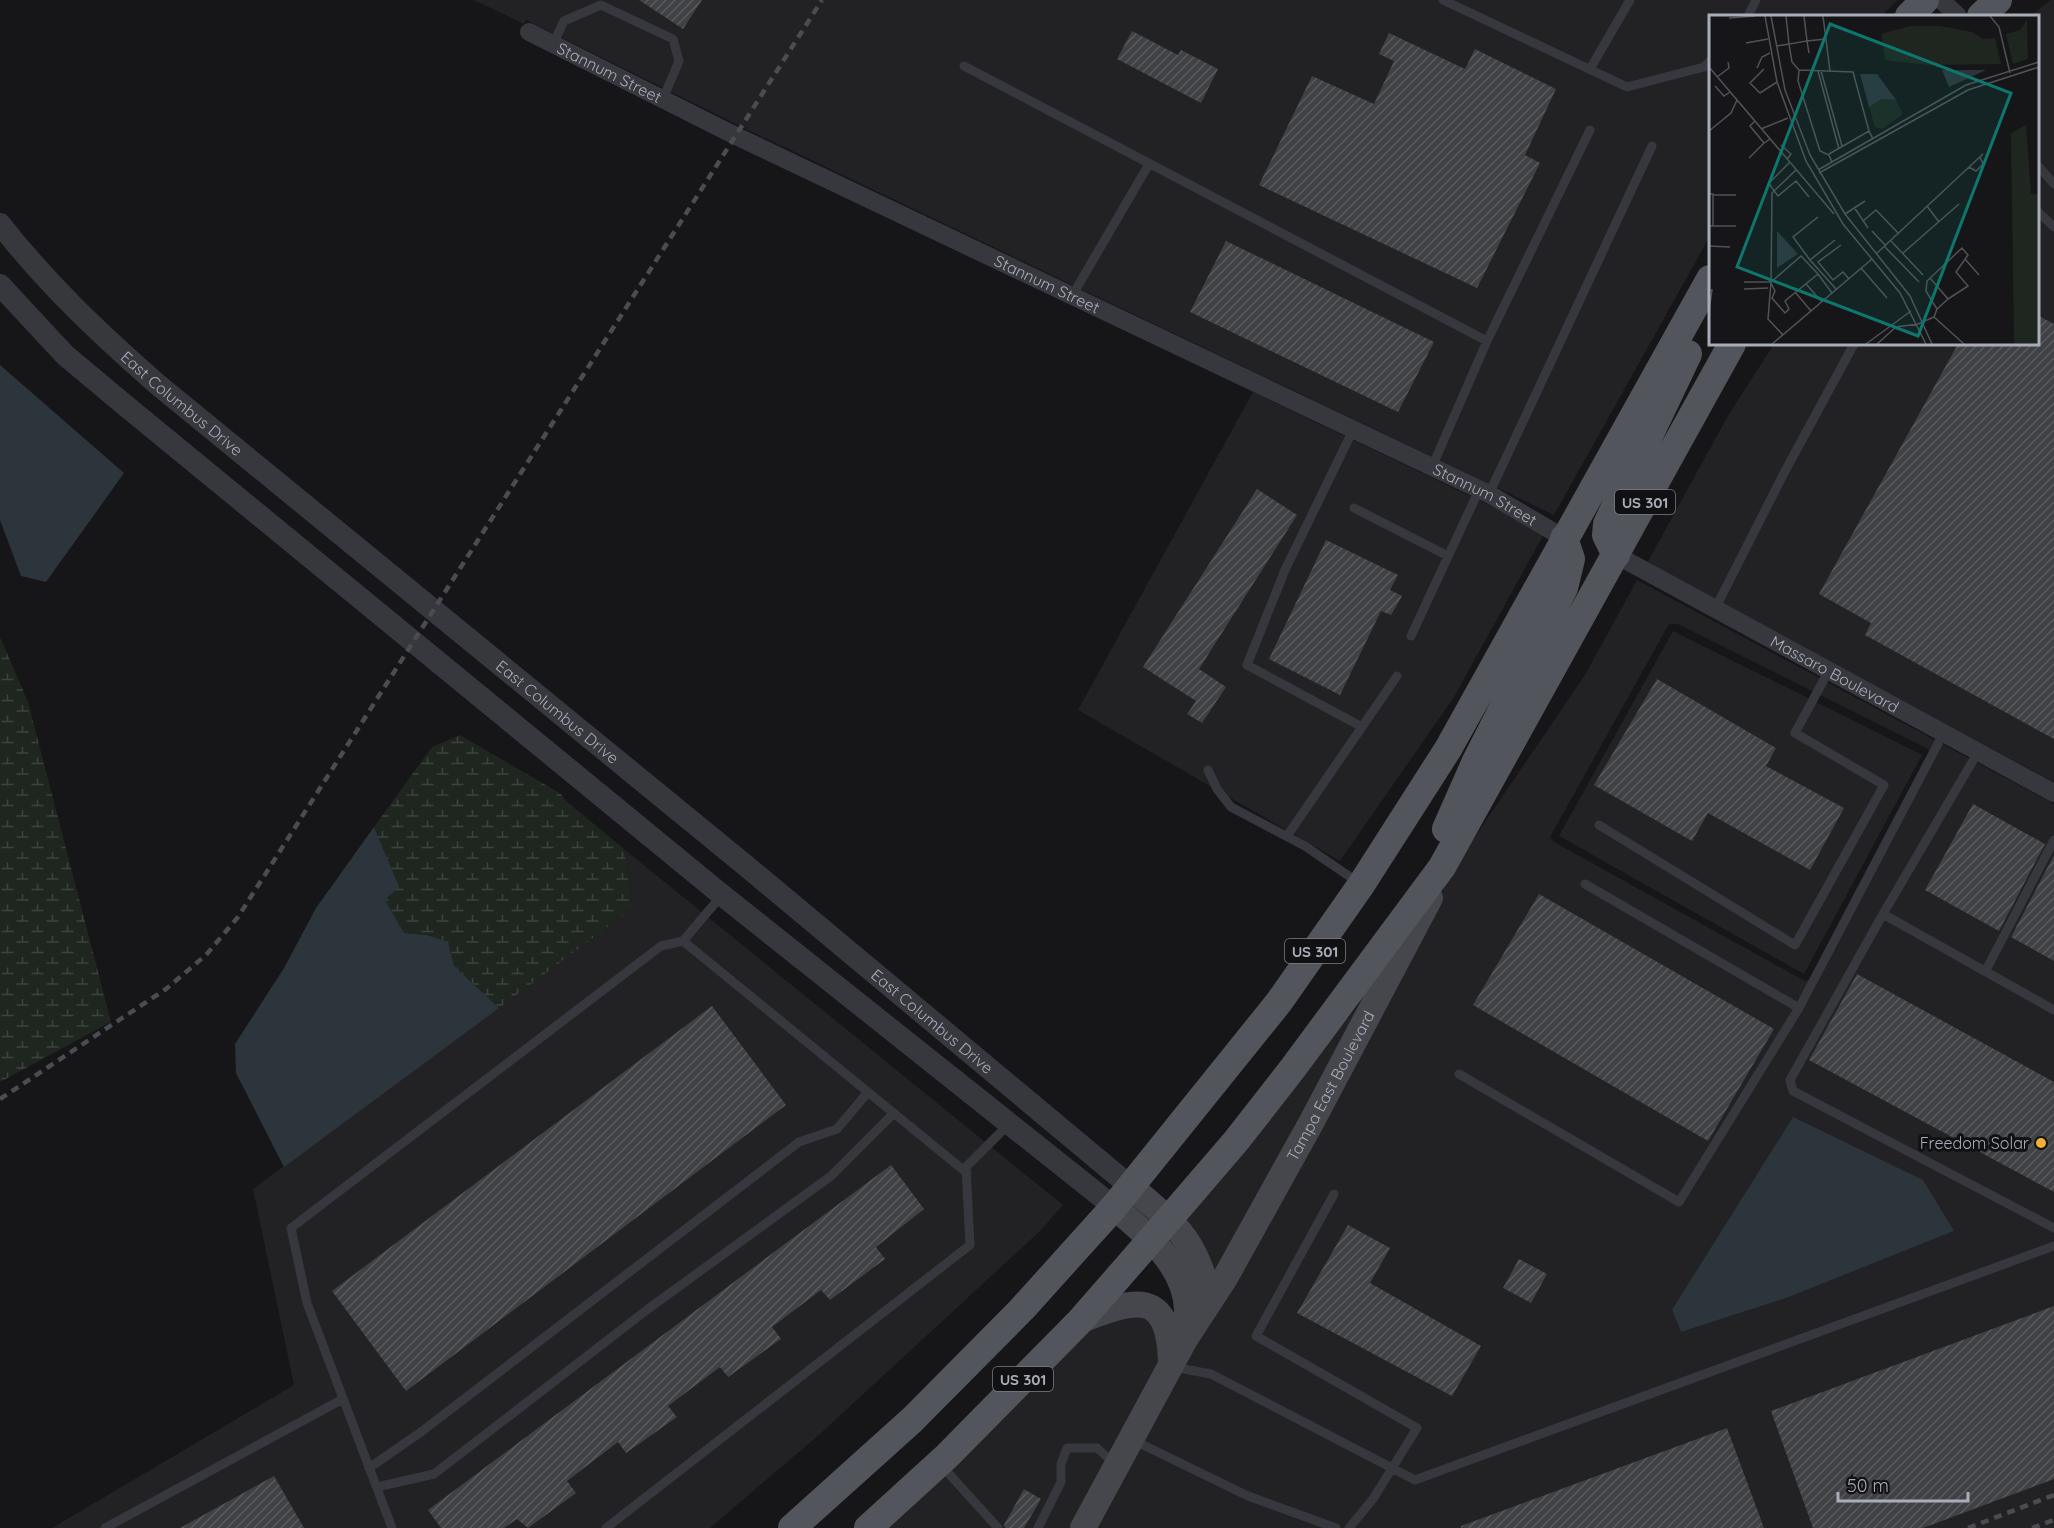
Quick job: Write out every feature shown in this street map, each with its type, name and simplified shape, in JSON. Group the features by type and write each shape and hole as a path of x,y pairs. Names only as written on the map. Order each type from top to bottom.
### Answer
{"main road":[{"path":"1910,15 1925,0"},
{"path":"1982,15 1998,0"},
{"name":"US 301","path":"792,1528 937,1394 1022,1310 1122,1197 1279,1002 1361,885 1448,749 1709,281"},
{"path":"1616,555 1606,535 1614,505 1709,310"},
{"name":"US 301","path":"868,1528 939,1463 1081,1320 1160,1229 1236,1140 1293,1068 1445,863 1731,345"},
{"path":"1445,863 1446,825 1564,588 1570,559 1564,538"},
{"name":"Tampa East Boulevard","path":"1083,1528 1184,1341 1210,1300 1311,1123 1432,895 1445,863"},
{"path":"1122,1197 1160,1229 1184,1234 1197,1257 1210,1300"},
{"name":"Tampa East Boulevard","path":"1160,1229 1171,1264 1181,1282 1187,1309 1184,1341"},
{"path":"1081,1320 1122,1304 1143,1305 1154,1310 1164,1321 1170,1339 1171,1367"}],"street":[{"path":"1941,0 1957,15"},
{"name":"Stannum Street","path":"529,32 663,99 1484,492 1564,538"},
{"name":"East Columbus Drive","path":"0,224 38,273 94,328 157,384 745,865 1122,1197"},
{"name":"East Columbus Drive","path":"0,285 65,355 722,895 1010,1123 1122,1197"},
{"name":"Massaro Boulevard","path":"1616,555 1714,611 2054,793"},
{"path":"722,895 745,865"}],"lane":[{"path":"1443,0 1627,87 1704,67 1709,62"},
{"path":"1590,69 1630,0"},
{"path":"1748,15 1756,0"},
{"path":"553,44 564,21 601,5 673,39 679,61 663,99"},
{"path":"964,66 1487,341"},
{"path":"1432,467 1487,341 1590,130"},
{"path":"1411,636 1448,556 1484,492 1652,146"},
{"path":"1072,296 1149,164"},
{"path":"2039,168 2054,184"},
{"path":"2039,214 2054,227"},
{"path":"1714,611 1784,473 1853,345"},
{"path":"1353,430 1285,570 1247,665 1362,727"},
{"path":"1354,508 1448,556"},
{"path":"1599,825 1795,945 1884,785 1796,732 1828,672"},
{"path":"1287,836 1397,676"},
{"path":"1459,1074 1678,1202 1799,1008 1943,734"},
{"path":"1978,752 1883,914 1790,1080 1793,1090 2054,1228"},
{"path":"1208,770 1217,789 1231,807 1287,836 1361,885"},
{"path":"1986,970 2054,840"},
{"path":"1585,885 1799,1008"},
{"path":"392,1528 307,1303 291,1228 661,946 683,941 722,895"},
{"path":"1883,914 2054,1010"},
{"path":"683,941 967,1173"},
{"path":"369,1468 421,1432 799,1142 837,1129 868,1092"},
{"path":"376,1487 434,1474 648,1309 831,1176 894,1113"},
{"path":"606,1528 970,1245 966,1167 1010,1123"},
{"path":"1334,1194 1256,1336 1417,1428 1373,1499 1349,1528"},
{"path":"1171,1367 1211,1374 1415,1480 2054,1246"},
{"path":"105,1528 123,1524 343,1399"},
{"path":"1131,1439 1248,1496 1336,1528"},
{"path":"1038,1528 1061,1482 1061,1464 1066,1448 1097,1448 1117,1465"},
{"path":"939,1463 998,1528"}],"shaded area":[{"path":"474,0 1898,0 1882,15 1709,15 1709,238 1554,515 742,127 526,20 524,24"},
{"path":"2054,0 2054,782 1647,563 1729,414 1773,345 2039,345 2039,15 2031,15"},
{"path":"0,365 124,473 46,582 21,576 0,520"},
{"path":"1253,392 1545,532 1454,697 1340,861 1078,710"},
{"path":"1637,580 2054,804 2054,1528 1094,1528 1177,1375 1181,1375 1181,1368 1217,1308 1222,1306 1221,1301 1399,977 1457,863 1585,675","holes":["1669,624 1678,624 1928,749 1930,753 1810,979 1805,981 1554,842 1550,837","1954,1231 1789,1297 1681,1332 1672,1310"]},
{"path":"1673,631 1922,755 1804,974 1559,836"},
{"path":"374,827 399,887 385,900 404,933 427,935 448,942 454,966 499,1008 284,1167 236,1073 235,1044 284,968 316,908"},
{"path":"624,849 1063,1205 1039,1232 820,1434 710,1528 52,1528 294,1385 253,1189 633,908"},
{"path":"1361,1002 1214,1277 1183,1219"},
{"path":"1793,1117 1923,1180 1954,1231 1789,1297 1681,1332 1672,1310"},
{"path":"1139,1313 1155,1326 1161,1365 1072,1528 881,1528 1091,1326"}],"green space":[{"path":"0,637 28,702 111,1022 0,1082"},
{"path":"460,735 561,794 566,801 624,849 633,908 499,1008 454,966 447,942 427,935 404,933 385,900 398,887 374,827 432,747"}],"building":[{"path":"639,0 702,0 683,29"},
{"path":"1132,31 1178,55 1181,50 1218,69 1201,103 1117,59"},
{"path":"1389,33 1465,69 1475,49 1556,89 1525,155 1540,163 1477,288 1259,185 1312,76 1374,104 1394,61 1379,54"},
{"path":"1226,241 1434,342 1398,412 1190,312"},
{"path":"2039,316 2054,324 2054,739 1865,635 1871,623 1819,594 1957,345 2039,345"},
{"path":"1257,489 1297,515 1199,669 1226,687 1202,723 1187,714 1196,701 1143,667"},
{"path":"1326,540 1398,575 1390,590 1402,596 1391,615 1381,611 1340,695 1269,659"},
{"path":"1657,679 1776,748 1766,766 1844,808 1810,870 1708,813 1692,841 1594,785"},
{"path":"1973,804 2045,844 1999,931 1925,890"},
{"path":"2054,855 2054,961 2011,937"},
{"path":"1539,894 1774,1029 1708,1141 1473,1005"},
{"path":"1857,974 2054,1082 2054,1192 1809,1060"},
{"path":"712,1006 786,1105 406,1391 332,1291"},
{"path":"891,1165 924,1209 876,1247 885,1259 830,1300 821,1290 772,1327 781,1339 728,1377 720,1367 668,1406 677,1417 626,1453 618,1442 567,1481 576,1493 528,1528 517,1519 504,1528 441,1528 428,1510"},
{"path":"1348,1225 1390,1248 1370,1283 1481,1346 1452,1396 1297,1313"},
{"path":"1519,1259 1547,1274 1531,1303 1503,1288"},
{"path":"2054,1306 2054,1479 1923,1528 1813,1528 1771,1411"},
{"path":"1727,1428 1764,1528 1461,1528 1461,1526"},
{"path":"274,1476 304,1528 180,1528"},
{"path":"1024,1489 1041,1499 1024,1528 1005,1528 1004,1525"}],"railway":[{"path":"0,1099 166,989 206,955 238,917 822,0"},
{"path":"1968,1528 2054,1495"},
{"path":"2032,1528 2054,1520"}],"place":[{"name":"Freedom Solar","path":"2041,1143"}]}
